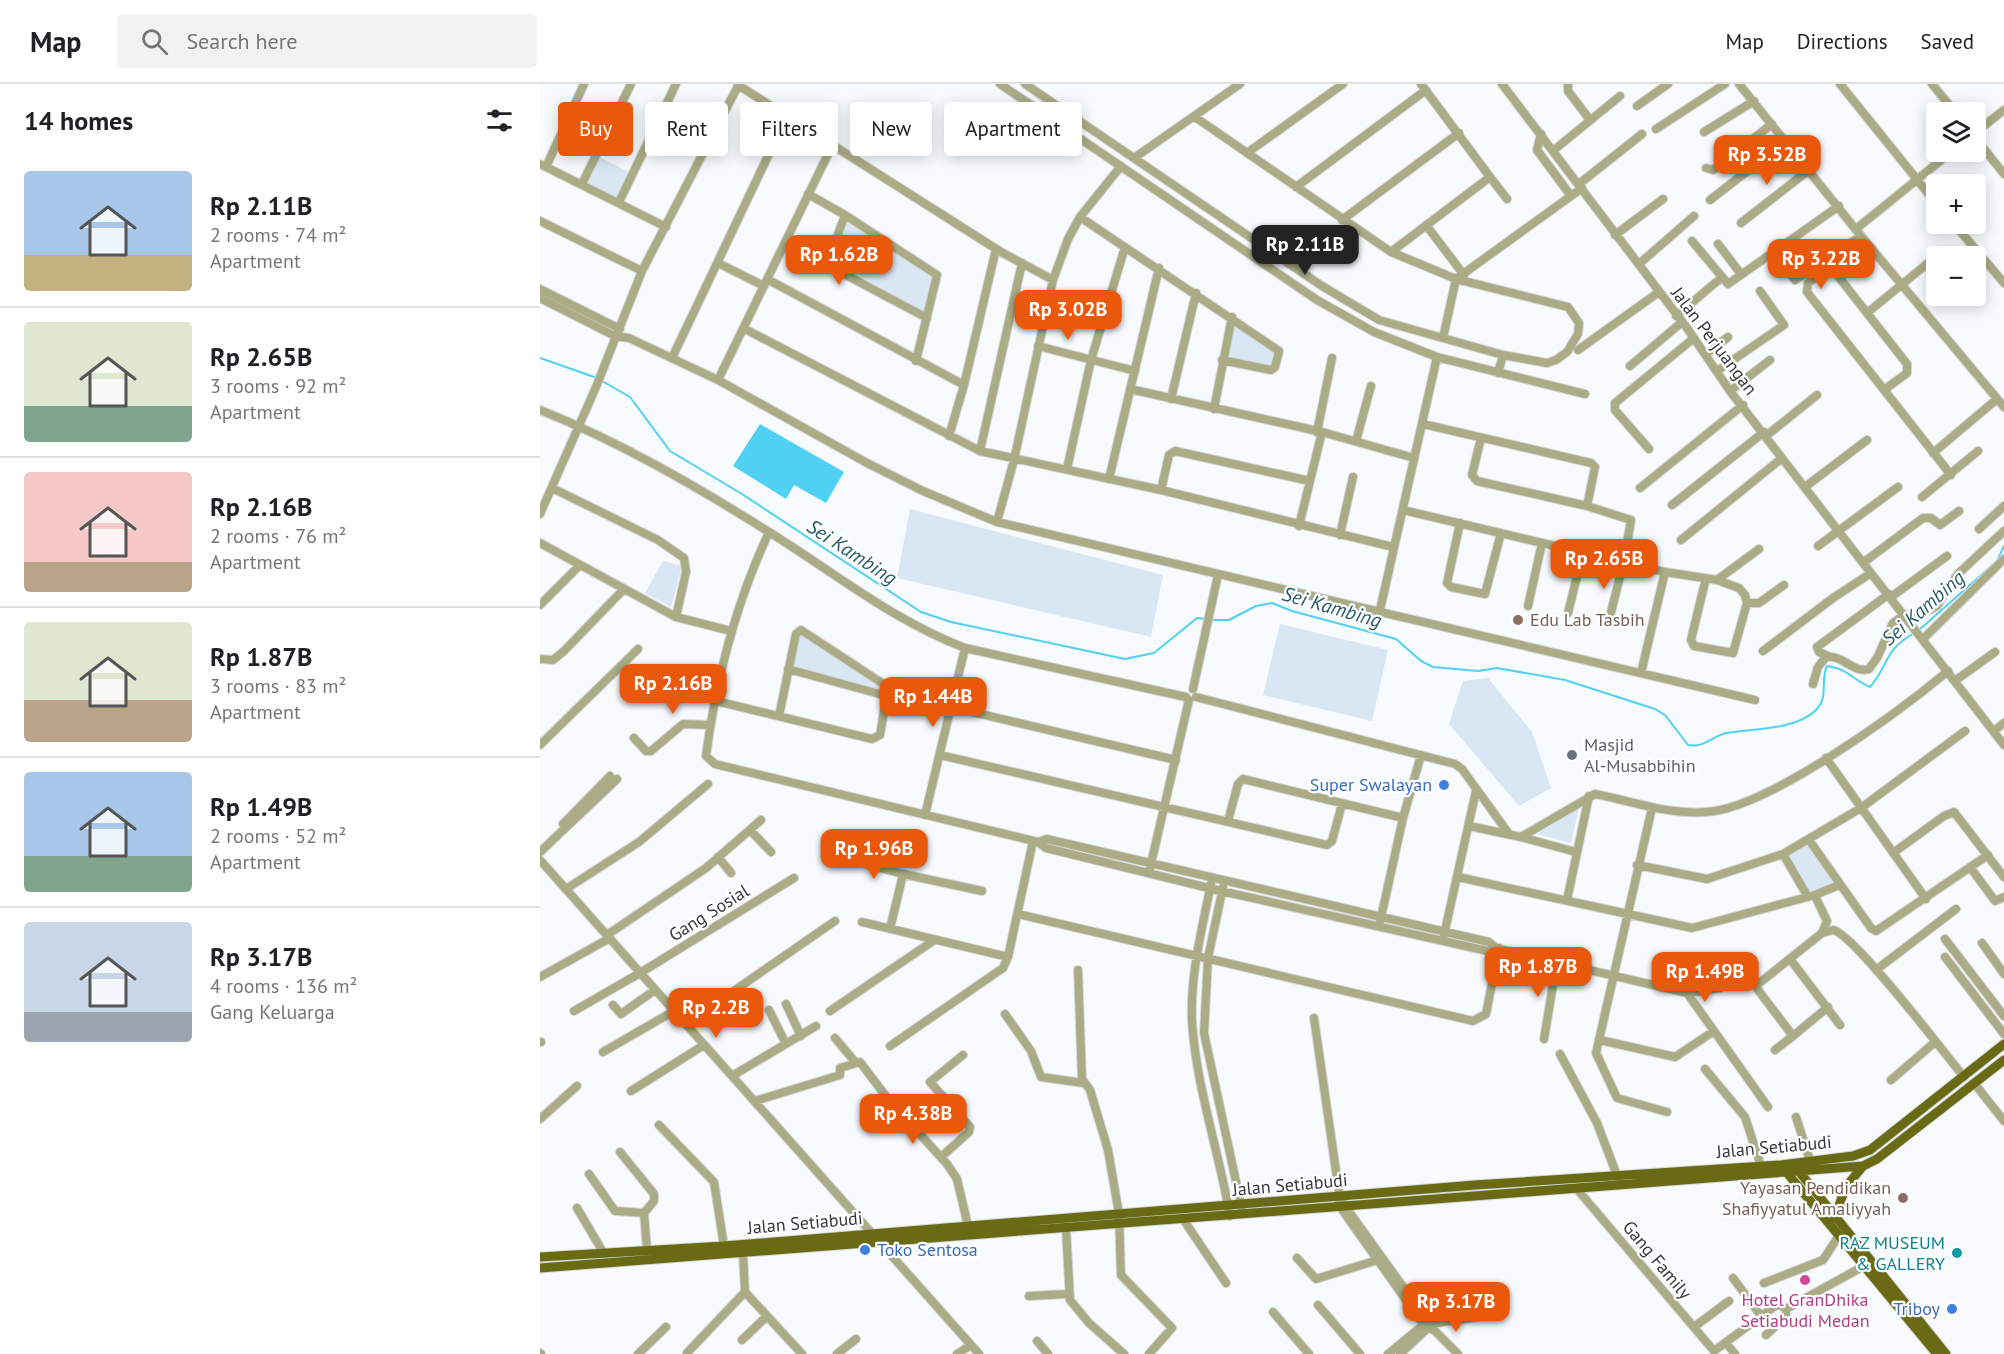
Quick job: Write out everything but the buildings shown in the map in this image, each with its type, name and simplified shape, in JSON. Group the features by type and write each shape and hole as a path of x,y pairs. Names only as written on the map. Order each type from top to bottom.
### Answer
{"main road":[{"name":"Jalan Setiabudi","path":"1811,1166 1859,1155 1870,1150 2004,1044"},
{"name":"Jalan Setiabudi","path":"540,1268 641,1254 724,1246 968,1226 1230,1211 1474,1185 1811,1166 1863,1166 1877,1159 2004,1060"},
{"path":"1835,1218 1845,1188 1863,1166"},
{"path":"1790,1168 1835,1218 1935,1349"},
{"path":"1790,1168 1804,1195 1862,1267 1935,1349 1946,1354"},
{"name":"Jalan Setiabudi","path":"1340,1200 1577,1189 1764,1170"},
{"path":"1764,1170 1784,1180 1804,1195"},
{"name":"Jalan Setiabudi","path":"540,1257 603,1252 743,1253 1066,1228 1119,1218 1183,1219 1230,1211"}],"street":[{"path":"584,84 543,166 666,227"},
{"path":"582,184 631,84"},
{"path":"619,202 676,84"},
{"path":"540,514 602,373 618,327 642,271 738,84 766,102"},
{"path":"1000,84 1027,102"},
{"path":"1025,84 1051,102"},
{"path":"1134,158 1240,84"},
{"path":"1247,153 1343,84"},
{"name":"Jalan Perjuangan","path":"1502,84 1706,354 1730,391 1956,680 2004,745"},
{"path":"1568,84 1568,91 1590,120"},
{"path":"1637,106 1668,84"},
{"path":"1656,129 1725,84"},
{"path":"1740,84 2004,407"},
{"path":"1840,84 1926,190"},
{"path":"1932,84 1946,102"},
{"path":"1296,187 1424,87 1507,199"},
{"path":"1554,150 1620,96"},
{"path":"1704,132 1754,101"},
{"path":"1986,124 2004,110"},
{"path":"1082,123 1322,286 1379,320 1503,355 1547,363 1556,360 1572,347 1578,334 1579,323 1576,316 1563,305 1456,279 1391,252 1195,117"},
{"path":"1706,168 1713,170 1772,124"},
{"path":"1342,220 1459,133"},
{"path":"1541,134 1537,150 1571,196"},
{"path":"1456,279 1571,196 1642,134"},
{"path":"1082,139 1317,300 1374,332 1437,357 1586,394"},
{"path":"1710,200 1786,141"},
{"path":"838,147 996,249 1053,280"},
{"path":"1986,152 2004,174"},
{"path":"672,357 768,156"},
{"path":"718,380 827,156"},
{"path":"1772,252 1795,280 1859,232 1939,162"},
{"path":"997,522 1014,460 1053,280 1068,240 1080,217 1121,166"},
{"path":"1741,223 1809,170"},
{"path":"1391,252 1490,177"},
{"path":"1177,203 1184,192"},
{"path":"808,194 845,215 937,275 916,361"},
{"path":"1615,235 1663,199"},
{"path":"1692,241 1720,278 1728,284 1839,206"},
{"path":"845,215 828,262 832,268 927,318"},
{"path":"1639,264 1694,216"},
{"path":"1080,217 1277,347 1278,358 1271,370 1222,360"},
{"path":"540,221 642,271"},
{"path":"1426,225 1464,275"},
{"path":"1962,234 2004,283"},
{"path":"1718,244 1741,274"},
{"path":"1067,469 1091,360 1125,247"},
{"path":"949,436 964,385 996,249"},
{"path":"718,263 765,282 964,385"},
{"path":"980,451 1022,263"},
{"path":"1867,313 1926,265"},
{"path":"1109,479 1159,268"},
{"path":"1884,390 1908,370 1900,353 1831,268 1808,283 1806,287 1853,354 1951,475"},
{"path":"1676,316 1720,278"},
{"path":"1443,338 1456,279"},
{"path":"540,289 618,327 629,338"},
{"path":"1717,371 1784,325 1760,291"},
{"path":"1578,350 1659,292"},
{"path":"1171,399 1196,293"},
{"path":"540,298 615,336 629,338 718,380 867,464 923,491 997,522 1218,575 1380,610 1755,700"},
{"path":"1214,409 1232,317"},
{"path":"1374,332 1379,320"},
{"path":"1630,366 1682,322"},
{"path":"743,328 980,451 1161,490 1299,526 1393,547"},
{"path":"1706,354 1728,337"},
{"path":"1649,448 1615,410 1615,403 1694,338"},
{"path":"1038,346 1135,371"},
{"path":"1498,373 1503,355"},
{"path":"1380,610 1437,357"},
{"path":"1299,526 1320,432 1332,358"},
{"path":"1730,391 1770,360"},
{"path":"1356,441 1371,386"},
{"path":"1130,390 1320,432 1414,458"},
{"path":"1672,505 1817,395"},
{"path":"1933,453 1997,399"},
{"path":"1640,488 1743,405"},
{"path":"540,410 578,425 679,478 769,532 909,624 965,648 1191,696 1458,766 1509,834"},
{"path":"1423,424 1592,464 1594,467 1587,506"},
{"path":"1481,438 1472,475 1476,480 1587,506 1631,520 1624,561 1608,624"},
{"path":"1805,487 1867,440"},
{"path":"1161,490 1169,455 1175,451 1310,481"},
{"path":"1922,497 1978,451"},
{"path":"1681,540 1782,458"},
{"path":"1340,535 1353,477"},
{"path":"1818,546 1898,487"},
{"path":"552,488 657,540 684,558 686,572 676,617"},
{"path":"1979,529 2004,506"},
{"path":"1403,510 1665,572 1706,578 1717,580 1739,588 1745,595 1747,603 1733,653 1694,646 1691,640 1706,578"},
{"path":"1864,562 1925,517 1940,525 1959,511"},
{"path":"1460,523 1448,583 1451,587 1485,594 1501,533"},
{"path":"1947,556 1817,647 1819,652 1867,670 1877,658 1892,625 1905,616 1924,614 1937,606 1945,598 1958,574 2004,531"},
{"path":"769,532 752,567 731,631 710,725 706,756 715,764 1035,841 1046,848 1221,891 1380,922"},
{"path":"540,543 676,617 731,631"},
{"path":"1528,606 1542,543"},
{"path":"1717,580 1760,549"},
{"path":"1568,613 1583,552"},
{"path":"1921,637 2004,559"},
{"path":"540,605 580,564"},
{"path":"1641,673 1665,572"},
{"path":"1763,651 1833,598 1871,573"},
{"path":"1149,873 1218,575"},
{"path":"1747,603 1759,603 1784,585"},
{"path":"540,659 553,660 564,651 624,589"},
{"path":"716,701 779,716 876,739 880,735 887,686 801,630 796,634 779,716"},
{"path":"925,815 965,648"},
{"path":"540,745 638,649"},
{"path":"1956,680 1995,652"},
{"path":"1812,684 1821,661 1828,656"},
{"path":"788,669 887,696 951,707 1176,760"},
{"path":"1521,837 1589,796 1623,799 1652,808 1691,813 1729,809 1772,790 1826,758 1948,671"},
{"path":"1994,731 2004,723"},
{"path":"634,738 646,751 651,751 683,724 710,725"},
{"path":"1637,865 1707,879 1783,854 1861,808 1965,731"},
{"path":"940,755 1329,844 1342,804"},
{"path":"1380,922 1403,818 1420,755"},
{"path":"1826,758 1926,899"},
{"path":"540,846 614,777 540,852"},
{"path":"1228,821 1238,784 1243,779 1403,818"},
{"path":"566,889 639,842 708,784"},
{"path":"1444,937 1476,790"},
{"path":"1567,900 1589,796"},
{"path":"1652,808 1612,974 1597,1058 1617,1098 1668,1112"},
{"path":"1893,853 1944,816 1954,812 2004,877"},
{"path":"540,977 609,936 718,857 761,820"},
{"path":"1469,826 1576,852"},
{"path":"750,830 771,852"},
{"path":"1035,841 1047,839 1444,937 1489,942 1497,948 1687,993 1720,988"},
{"path":"1809,840 1839,885 1871,928 1876,931 1988,855"},
{"path":"891,1046 1001,970 1008,957 1035,841"},
{"path":"1783,854 1808,897"},
{"path":"836,856 903,874 982,891"},
{"path":"718,857 731,873"},
{"path":"540,860 882,1242 979,1354"},
{"path":"1970,867 1995,901 2004,897"},
{"path":"890,929 903,874"},
{"path":"1458,877 1686,928 1698,928 1808,897 1839,885"},
{"name":"Gang Sosial","path":"574,1011 794,878"},
{"path":"1212,879 1198,956 1192,1020 1199,1072 1230,1211"},
{"path":"1224,882 1208,958 1204,1033 1210,1070 1242,1210"},
{"path":"1817,900 1827,921 1876,970 1964,1077"},
{"path":"1876,970 1956,909"},
{"path":"1018,914 1473,1021 1486,1014 1490,1005 1497,948"},
{"path":"686,1024 835,921"},
{"path":"1793,1036 1757,987 1822,933 1827,921"},
{"path":"862,922 1008,957"},
{"path":"1822,933 1838,931"},
{"path":"1944,939 2004,1016"},
{"path":"830,1011 933,940"},
{"path":"1982,943 2004,974"},
{"path":"1945,957 2004,1034"},
{"path":"1790,959 1840,1024"},
{"path":"1544,1039 1557,961"},
{"path":"1078,970 1083,1083"},
{"path":"613,1005 621,1014 655,990"},
{"path":"1687,993 1768,1107"},
{"path":"786,1004 801,1036"},
{"path":"1775,1050 1828,1007"},
{"path":"769,1010 786,1044"},
{"path":"603,1052 674,1011"},
{"path":"1005,1014 1031,1051 1041,1077 1083,1083 1090,1090 1108,1150 1119,1218 1122,1278 1172,1327 1149,1354"},
{"path":"1314,1018 1340,1200 1380,1259 1430,1325 1455,1353"},
{"path":"732,1076 816,1026"},
{"path":"1600,1040 1675,1057 1714,1031"},
{"path":"835,1038 856,1063"},
{"path":"1890,1080 1935,1042"},
{"path":"631,1091 704,1045"},
{"path":"1560,1054 1597,1123 1618,1178"},
{"path":"941,1157 969,1132 970,1127 930,1082 963,1055"},
{"path":"755,1101 840,1075 840,1068 861,1063 888,1099 941,1157 959,1184 968,1226"},
{"path":"1705,1069 1745,1118 1764,1170"},
{"path":"1199,1072 1210,1070"},
{"path":"1974,1083 2004,1121"},
{"path":"540,1119 577,1086"},
{"path":"1206,1102 1217,1100"},
{"path":"1796,1117 1811,1166"},
{"path":"659,1125 712,1178 716,1188 724,1246"},
{"path":"620,1152 654,1194 654,1201 644,1213 641,1254"},
{"path":"589,1174 615,1211 644,1213"},
{"name":"Gang Family","path":"1577,1189 1714,1351 1726,1342"},
{"path":"577,1208 603,1252"},
{"path":"1183,1219 1226,1283"},
{"path":"1066,1228 1067,1294 1089,1323 1124,1354"},
{"path":"1764,1283 1823,1260 1838,1237"},
{"path":"743,1253 745,1292 802,1354"},
{"path":"1297,1258 1315,1280 1380,1259"},
{"path":"1786,1309 1862,1267"},
{"path":"1733,1278 1761,1316"},
{"path":"687,1353 745,1292"},
{"path":"1029,1296 1067,1294"},
{"path":"1694,1327 1729,1301"},
{"path":"1318,1305 1360,1354"},
{"path":"1735,1354 1726,1342 1777,1305 1786,1309"},
{"path":"1766,1335 1786,1316 1786,1309"},
{"path":"1273,1312 1309,1354"},
{"path":"1388,1354 1430,1325 1496,1314"},
{"path":"742,1340 767,1316"},
{"path":"1400,1354 1430,1325"},
{"path":"638,1354 666,1327"},
{"path":"837,1354 856,1339"},
{"path":"1037,1341 1048,1354"},
{"path":"957,1354 971,1345"}],"shaded area":[{"path":"597,156 631,173 618,199 586,184"},
{"path":"846,218 933,272 924,313 830,258"},
{"path":"1232,318 1276,348 1271,369 1224,359"},
{"path":"910,509 1163,575 1151,637 897,578"},
{"path":"663,561 682,566 671,607 645,593"},
{"path":"1280,624 1388,650 1372,721 1263,695"},
{"path":"800,631 888,689 886,696 791,668"},
{"path":"1488,678 1532,732 1551,788 1519,806 1449,724 1463,681"},
{"path":"1579,808 1571,843 1537,834"},
{"path":"1808,841 1835,882 1809,896 1784,855"}],"water":[{"path":"760,424 844,472 826,503 794,485 786,499 733,466"}],"waterway":[{"name":"Sei Kambing","path":"540,358 597,378"},
{"name":"Sei Kambing","path":"602,381 630,397 670,451 742,494 921,612 951,622 1125,659 1154,653 1197,618 1206,619"},
{"name":"Sei Kambing","path":"1919,630 1997,561 2004,546"},
{"name":"Sei Kambing","path":"1211,620 1229,620 1256,606 1272,603 1292,611 1396,639 1421,661 1433,667 1478,671 1497,668 1565,680 1655,709 1665,715 1688,745 1694,746 1726,733 1773,728 1807,717 1816,710 1822,700 1827,666 1840,669 1870,687 1892,652 1914,633"}],"place":[{"name":"Edu Lab Tasbih","path":"1518,620"},
{"name":"Masjid Al-Musabbihin","path":"1572,755"},
{"name":"Super Swalayan","path":"1444,785"},
{"name":"Yayasan Pendidikan Shafiyyatul Amaliyyah","path":"1903,1198"},
{"name":"Toko Sentosa","path":"865,1250"},
{"name":"RAZ MUSEUM & GALLERY","path":"1957,1253"},
{"name":"Hotel GranDhika Setiabudi Medan","path":"1805,1280"},
{"name":"Triboy","path":"1952,1309"}]}
